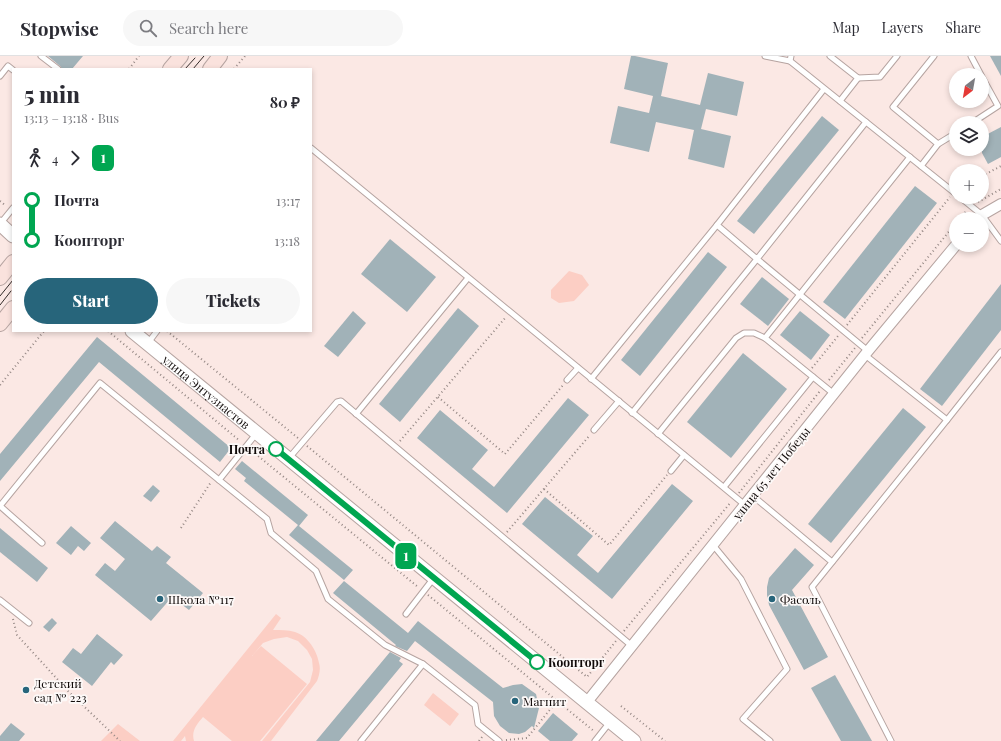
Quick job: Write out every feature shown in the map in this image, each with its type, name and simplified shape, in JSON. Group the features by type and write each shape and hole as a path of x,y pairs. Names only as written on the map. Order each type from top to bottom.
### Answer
{"main road":[{"path":"171,68 181,56"},
{"path":"0,278 12,263"},
{"path":"0,324 12,309"}],"street":[{"path":"988,212 1001,204"},
{"path":"0,224 12,235"},
{"name":"улица 65 лет Победы","path":"587,702 866,353 950,252"},
{"name":"улица Энтузиастов","path":"133,332 634,741"}],"lane":[{"path":"41,56 57,68"},
{"path":"765,56 790,58 824,89 949,188"},
{"path":"830,56 858,78 880,77 897,56"},
{"path":"934,56 893,107 938,144"},
{"path":"971,56 978,68"},
{"path":"0,76 8,66 12,69"},
{"path":"840,101 858,78"},
{"path":"591,379 717,225 824,89"},
{"path":"983,116 998,106 989,89"},
{"path":"632,412 757,259 866,122"},
{"path":"921,166 938,144 949,137"},
{"path":"312,149 745,505"},
{"path":"765,338 910,157"},
{"path":"967,204 975,212"},
{"path":"0,224 12,209"},
{"path":"717,225 843,330 858,343 866,353 947,420"},
{"path":"989,227 1001,241"},
{"path":"356,414 468,278"},
{"path":"147,343 156,332"},
{"path":"658,434 736,338 744,332 754,333 765,338 834,394"},
{"path":"891,741 812,587 1001,352"},
{"path":"567,380 578,368"},
{"path":"724,487 813,377"},
{"path":"42,543 0,506 100,383 267,519 271,533 316,571 328,599 385,645 423,664 474,705 478,724 500,741"},
{"path":"288,459 337,402 341,401 632,646"},
{"path":"594,430 618,401"},
{"path":"217,478 257,433"},
{"path":"671,471 684,455"},
{"path":"753,496 832,562"},
{"path":"713,545 741,579 787,669 743,719 770,741"},
{"path":"406,614 434,578"},
{"path":"0,600 29,623"},
{"path":"361,741 423,664"},
{"path":"595,741 610,722"}],"path":[{"path":"129,68 139,56"},
{"path":"235,68 245,56"},
{"path":"989,172 1001,166"},
{"path":"808,373 949,200"},
{"path":"168,332 587,677 735,497 949,232"},
{"path":"395,447 510,312"},
{"path":"0,385 43,332"},
{"path":"109,332 599,735"},
{"path":"438,396 504,454 567,380"},
{"path":"503,538 594,430"},
{"path":"544,489 609,544 671,471"},
{"path":"181,528 217,478"},
{"path":"10,608 17,635 68,691 120,741"},
{"path":"500,741 527,738 557,701"},
{"path":"621,706 665,741"}],"shaded area":[{"path":"569,271 582,275 589,285 574,301 559,303 551,298 551,290"},
{"path":"276,614 281,618 273,630 292,631 300,634 308,640 318,658 320,670 317,681 271,741 262,741 310,682 313,670 312,659 307,650 298,641 287,637 274,639 263,643 252,656 261,646 307,684 260,741 232,741 203,717 194,731 194,741 186,741 185,736 181,741 173,741"},
{"path":"433,693 459,714 450,726 424,705"},
{"path":"118,724 140,741 101,741"}],"building":[{"path":"48,56 83,56 73,68 61,68"},
{"path":"631,56 668,63 661,96 700,105 708,73 744,82 737,116 706,109 701,129 731,136 724,168 688,159 694,130 656,122 649,152 610,143 618,106 649,113 653,96 624,89"},
{"path":"990,56 1001,56 1001,76"},
{"path":"822,116 839,130 754,234 737,221"},
{"path":"1001,127 1001,157 988,164 984,156 989,156 989,133"},
{"path":"915,186 937,203 845,319 823,302"},
{"path":"390,239 436,277 407,312 361,274"},
{"path":"708,252 727,267 640,376 621,360"},
{"path":"762,277 789,299 768,326 740,304"},
{"path":"1001,284 1001,330 942,406 920,389"},
{"path":"458,308 479,326 400,422 379,404"},
{"path":"353,311 366,323 338,357 324,346"},
{"path":"800,311 830,335 811,360 780,335"},
{"path":"97,337 231,448 220,462 99,362 0,481 0,454"},
{"path":"743,353 787,389 731,458 687,422"},
{"path":"568,398 589,415 507,513 417,438 440,410 488,450 472,469 494,487"},
{"path":"903,408 926,427 831,543 808,524"},
{"path":"242,461 308,515 299,526 353,570 344,580 289,535 298,525 244,481 246,478 235,469"},
{"path":"672,484 693,501 612,599 522,524 545,497 593,536 577,555 598,573"},
{"path":"153,485 160,491 151,502 143,496"},
{"path":"115,521 152,551 157,546 171,557 166,563 203,593 189,610 172,597 151,621 95,575 105,563 115,571 125,559 100,538"},
{"path":"71,526 91,543 84,551 78,546 71,555 56,543"},
{"path":"0,528 48,568 37,582 0,552"},
{"path":"795,548 814,565 792,590 828,657 804,670 769,605 767,595 769,578"},
{"path":"344,581 408,633 418,621 503,688 522,684 536,694 539,708 534,728 532,726 525,732 519,734 509,733 500,726 494,716 493,702 415,641 407,651 395,646 396,645 333,593"},
{"path":"52,618 57,623 49,632 43,627"},
{"path":"97,634 123,655 114,665 111,662 92,686 62,662 73,648 81,654"},
{"path":"390,652 401,658 399,661 403,664 339,741 316,741"},
{"path":"835,675 872,741 841,741 811,688"},
{"path":"553,713 578,734 572,741 550,741 538,731"},
{"path":"11,723 25,734 19,741 0,741 0,736"}],"tram line":[{"path":"194,68 204,56"},
{"path":"186,68 195,58"},
{"path":"0,296 12,281"},
{"path":"0,305 11,291"}],"bus line":[{"name":"1","path":"276,449 537,662"}],"place":[{"name":"Почта","path":"276,449"},
{"name":"Школа №117","path":"160,599"},
{"name":"Фасоль","path":"772,599"},
{"name":"Коопторг","path":"537,662"},
{"name":"Детский сад № 223","path":"26,690"},
{"name":"Магнит","path":"515,701"}]}
